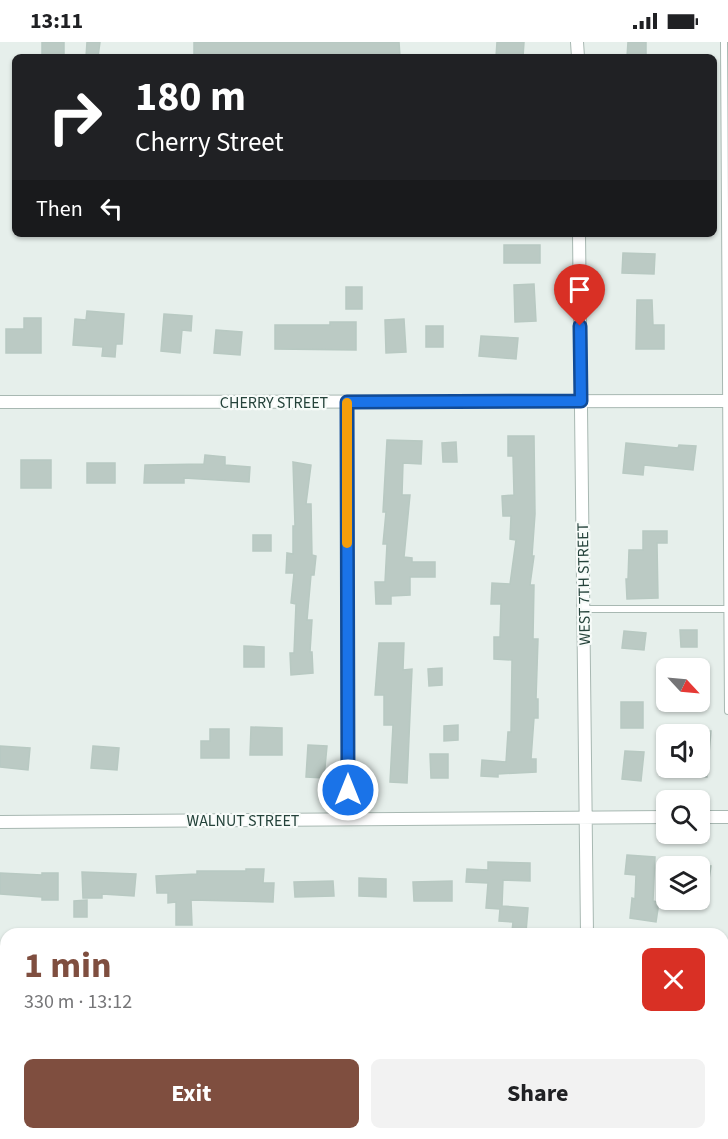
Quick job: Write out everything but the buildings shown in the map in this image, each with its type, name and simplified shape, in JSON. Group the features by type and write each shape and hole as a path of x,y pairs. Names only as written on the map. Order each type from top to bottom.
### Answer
{"street":[{"name":"WEST 7TH STREET","path":"579,237 587,928"},
{"name":"CHERRY STREET","path":"0,402 726,401"},
{"path":"347,402 348,819"},
{"name":"WALNUT STREET","path":"0,822 656,817"},
{"path":"710,817 728,817"}],"lane":[{"path":"724,42 728,711"},
{"path":"583,609 727,609"}],"slow traffic":[{"path":"347,403 347,543"}],"route":[{"path":"348,790 347,402 581,401 580,326"}]}
